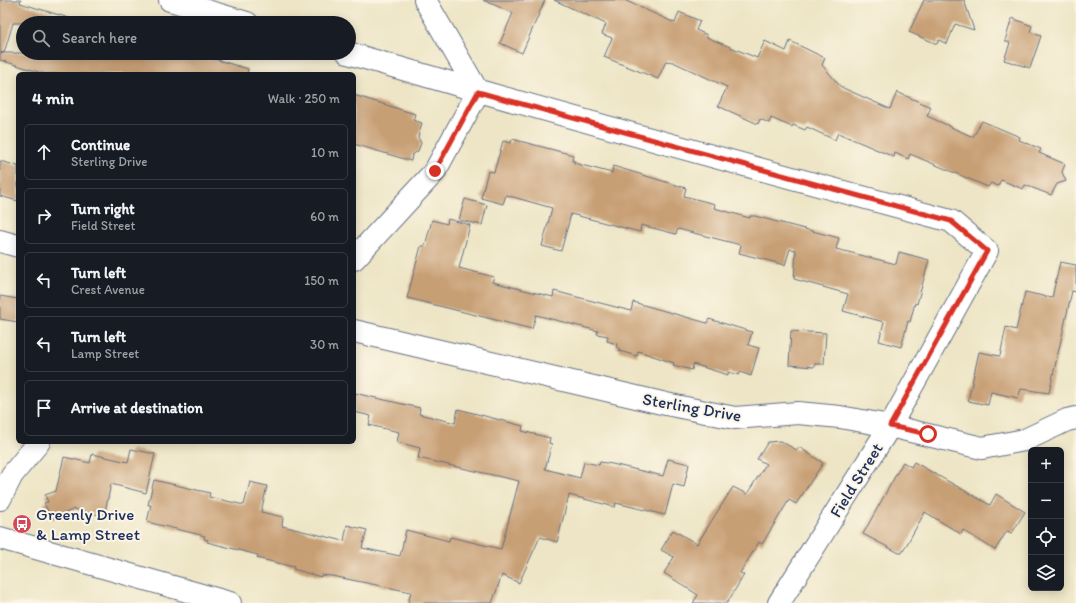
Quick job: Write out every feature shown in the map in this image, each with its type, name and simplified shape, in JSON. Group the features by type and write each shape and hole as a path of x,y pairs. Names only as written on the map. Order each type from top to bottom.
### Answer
{"street":[{"path":"170,0 224,16"},
{"path":"425,0 478,92"},
{"path":"356,55 478,92"},
{"path":"356,257 435,171 478,92"},
{"name":"Field Street","path":"478,92 951,221 987,251 890,426 779,603"},
{"path":"0,241 16,245"},
{"name":"Sterling Drive","path":"356,331 666,404 736,418 798,413 840,417 890,426 982,448 1025,440 1067,420 1076,418"},
{"path":"0,499 12,475 37,444"},
{"path":"0,538 230,603"}],"building":[{"path":"0,0 21,0 20,3 62,16 16,16 16,23 13,23 4,53 0,52"},
{"path":"483,0 545,0 522,53 500,43 513,13"},
{"path":"554,0 624,0 675,23 679,12 700,21 696,30 707,35 706,37 757,58 765,41 786,51 790,41 825,58 822,65 841,87 890,109 897,92 931,107 927,116 973,137 982,121 1020,137 1019,140 1041,149 1039,153 1065,164 1062,172 1066,181 1057,184 1051,195 1025,185 1023,189 1001,180 998,186 991,183 988,187 910,154 908,159 895,153 894,157 838,133 835,140 807,127 805,130 793,125 792,127 771,118 769,123 760,119 758,124 718,106 727,87 673,62 666,61 658,79 604,57 612,38 602,34 606,24"},
{"path":"924,0 964,0 974,30 955,24 947,44 939,40 937,44 909,32"},
{"path":"1012,18 1032,26 1030,32 1041,36 1030,68 1004,60 1010,43 1005,41"},
{"path":"0,53 16,53 16,60 218,60 248,69 247,72 39,72 0,60"},
{"path":"356,96 415,114 413,120 422,123 418,137 421,143 418,151 412,155 411,161 356,145"},
{"path":"512,139 573,155 572,161 575,161 574,163 612,173 613,166 686,188 684,196 715,204 714,208 750,218 750,216 755,216 839,238 836,249 896,264 899,252 929,260 917,304 915,303 910,322 908,321 901,347 879,341 884,322 843,311 848,294 794,279 796,250 790,249 785,265 739,253 741,245 678,229 676,234 641,225 640,232 571,214 561,251 542,246 552,208 506,195 503,204 481,198 488,171 494,172 503,141 511,143"},
{"path":"0,161 16,165 16,200 0,196"},
{"path":"465,199 487,205 482,225 459,220"},
{"path":"448,219 470,225 459,268 494,277 492,282 553,297 554,291 631,311 633,302 707,323 709,319 752,332 748,345 759,348 751,376 740,372 739,375 728,372 728,375 693,364 692,370 673,365 674,363 638,351 637,356 619,351 620,349 616,347 617,344 607,341 608,336 597,334 598,331 536,315 532,329 407,298 421,246 425,246 432,220 447,224"},
{"path":"1060,262 1076,265 1076,292 1072,291 1049,393 1021,389 1018,398 991,392 988,405 968,401 979,352 1000,356 1006,327 1016,330 1025,292 1052,298"},
{"path":"0,296 16,299 16,322 0,319"},
{"path":"791,331 826,333 824,364 814,364 814,367 789,365"},
{"path":"356,393 420,408 419,414 455,423 458,409 523,426 522,431 550,438 549,443 552,444 545,469 580,478 584,462 599,465 600,462 612,464 663,476 668,459 689,464 684,487 673,484 665,515 616,503 615,507 569,495 557,542 540,537 519,583 502,575 492,603 408,603 411,592 332,576 321,575 321,577 293,569 294,567 257,558 258,555 207,542 208,540 204,539 205,536 147,522 151,505 148,505 154,480 210,493 209,497 244,505 250,482 267,486 261,512 283,517 282,526 344,541 347,525 367,530 362,548 400,556 406,530 449,541 450,537 501,549 519,481 418,458 420,448 397,442 399,432 369,425 371,416 356,412"},
{"path":"780,441 797,450 799,447 823,463 796,504 789,500 762,544 759,542 740,573 744,575 727,603 693,603 698,595 664,573 674,557 661,550 673,530 697,544 733,487 747,494 766,464 757,459 768,442"},
{"path":"131,449 155,454 146,493 111,484 104,516 74,509 52,519 44,503 48,502 45,495 56,491 64,457 90,463 92,454 128,462"},
{"path":"903,462 911,467 914,462 990,505 996,494 1025,512 1012,533 1007,531 995,550 963,530 961,534 925,512 902,553 899,553 863,534"}],"place":[{"name":"Greenly Drive & Lamp Street","path":"22,524"}],"route":[{"path":"435,171 478,92 951,221 987,251 890,426 928,434"}]}
